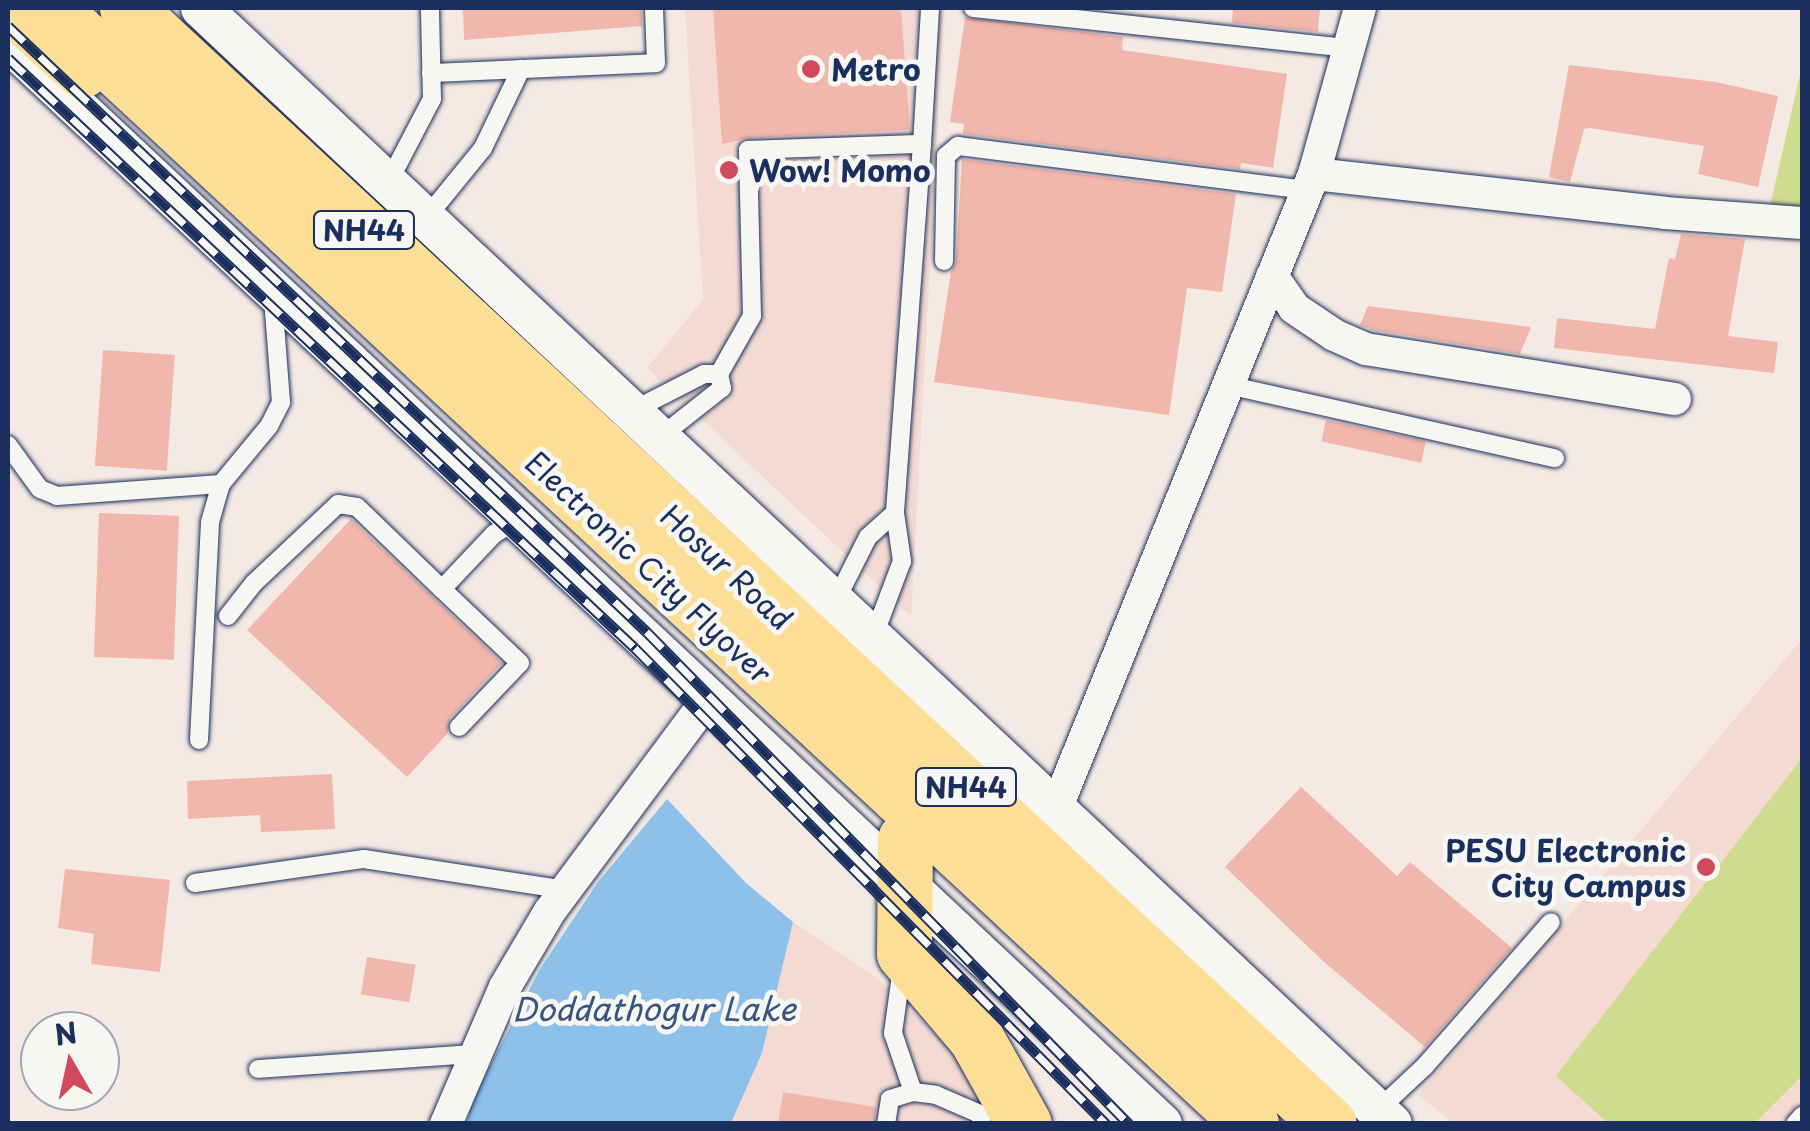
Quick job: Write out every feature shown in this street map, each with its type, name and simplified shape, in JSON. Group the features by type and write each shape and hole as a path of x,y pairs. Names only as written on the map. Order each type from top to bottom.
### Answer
{"highway":[{"name":"NH44","path":"14,8 905,861 1212,1124"},
{"name":"Electronic City Flyover","path":"51,8 1251,1124"},
{"name":"Electronic City Flyover","path":"97,8 1295,1124"},
{"name":"Hosur Road","path":"127,8 1366,1119"},
{"path":"905,861 904,953 976,1038 1024,1124"}],"street":[{"name":"Hosur Road","path":"201,8 397,166 426,218 1056,809 1366,1119"},
{"path":"1056,809 1232,386 1310,182 1360,8"},
{"path":"8,42 708,699 905,861 1162,1124"},
{"path":"1310,182 1802,223"},
{"path":"1272,276 1294,308 1334,335 1366,348 1675,398"},
{"path":"446,1124 506,986 566,890 708,699"}],"lane":[{"path":"397,166 432,99 430,8"},
{"path":"431,73 656,63 654,8"},
{"path":"873,638 902,561 895,513 930,8"},
{"path":"973,8 1349,48"},
{"path":"426,218 483,148 521,69"},
{"path":"646,424 722,388 719,374 748,327 755,304 748,150 922,144"},
{"path":"944,261 946,156 958,146 1310,182"},
{"path":"199,740 210,522 221,484 268,426 281,402 274,310 281,299"},
{"path":"646,424 704,374 719,374"},
{"path":"1232,386 1555,458"},
{"path":"8,444 40,490 57,496 221,484"},
{"path":"228,616 264,573 338,504 357,507 520,663 458,727"},
{"path":"835,602 868,538 895,513"},
{"path":"442,589 494,534 516,520"},
{"path":"195,883 364,860 566,890"},
{"path":"1366,1119 1425,1066 1551,922"},
{"path":"904,953 893,1033 914,1092"},
{"path":"258,1069 474,1054"},
{"path":"886,1124 890,1100 914,1092 936,1095 980,1114 982,1124"},
{"path":"1795,1124 1802,1116"}],"shaded area":[{"path":"685,8 944,8 911,616 647,368 703,300"},
{"name":"PESU Electronic City Campus","path":"1802,639 1802,1123 1454,1123 1418,1095"},
{"path":"793,922 878,979 953,1052 1004,1124 731,1124 762,1053"}],"green space":[{"path":"1802,66 1802,208 1770,206"},
{"path":"1802,758 1802,1076 1755,1123 1608,1123 1556,1076"}],"water":[{"name":"Doddathogur Lake","path":"667,799 746,883 793,922 762,1053 731,1123 466,1124 474,1097 540,969 598,882"}],"building":[{"path":"463,8 642,8 642,26 464,40"},
{"name":"Metro","path":"713,8 901,8 910,130 748,138 722,144"},
{"path":"1233,8 1320,8 1318,32 1232,23"},
{"path":"965,17 1123,37 1122,50 1287,74 1273,168 1241,163 1240,169 963,134 964,124 950,122"},
{"path":"1569,65 1716,82 1778,96 1758,187 1698,174 1704,146 1590,128 1584,129 1570,182 1549,177"},
{"path":"962,159 1236,194 1222,292 1187,288 1169,415 934,382 951,271 956,261"},
{"path":"1681,234 1745,239 1728,336 1778,342 1774,373 1554,348 1557,318 1655,329 1669,258 1675,259"},
{"path":"1368,306 1531,327 1520,354 1372,330 1360,325"},
{"path":"103,350 175,355 167,471 95,466"},
{"path":"1326,420 1426,441 1421,463 1321,442"},
{"path":"99,513 179,516 174,660 94,657"},
{"path":"351,519 502,663 450,718 448,733 407,777 247,630"},
{"path":"332,774 335,829 261,832 260,815 188,819 187,781"},
{"path":"1301,787 1397,876 1410,862 1512,948 1425,1047 1324,962 1225,867"},
{"path":"65,869 170,880 160,972 91,964 94,934 58,928"},
{"path":"367,957 415,965 409,1002 361,995"},
{"path":"783,1092 876,1107 874,1124 778,1124"}],"railway":[{"path":"8,26 647,632 1129,1124"},
{"path":"8,58 635,648 1106,1124"}],"place":[{"name":"Metro","path":"811,69"},
{"name":"Wow! Momo","path":"729,170"},
{"name":"PESU Electronic City Campus","path":"1706,867"}]}
